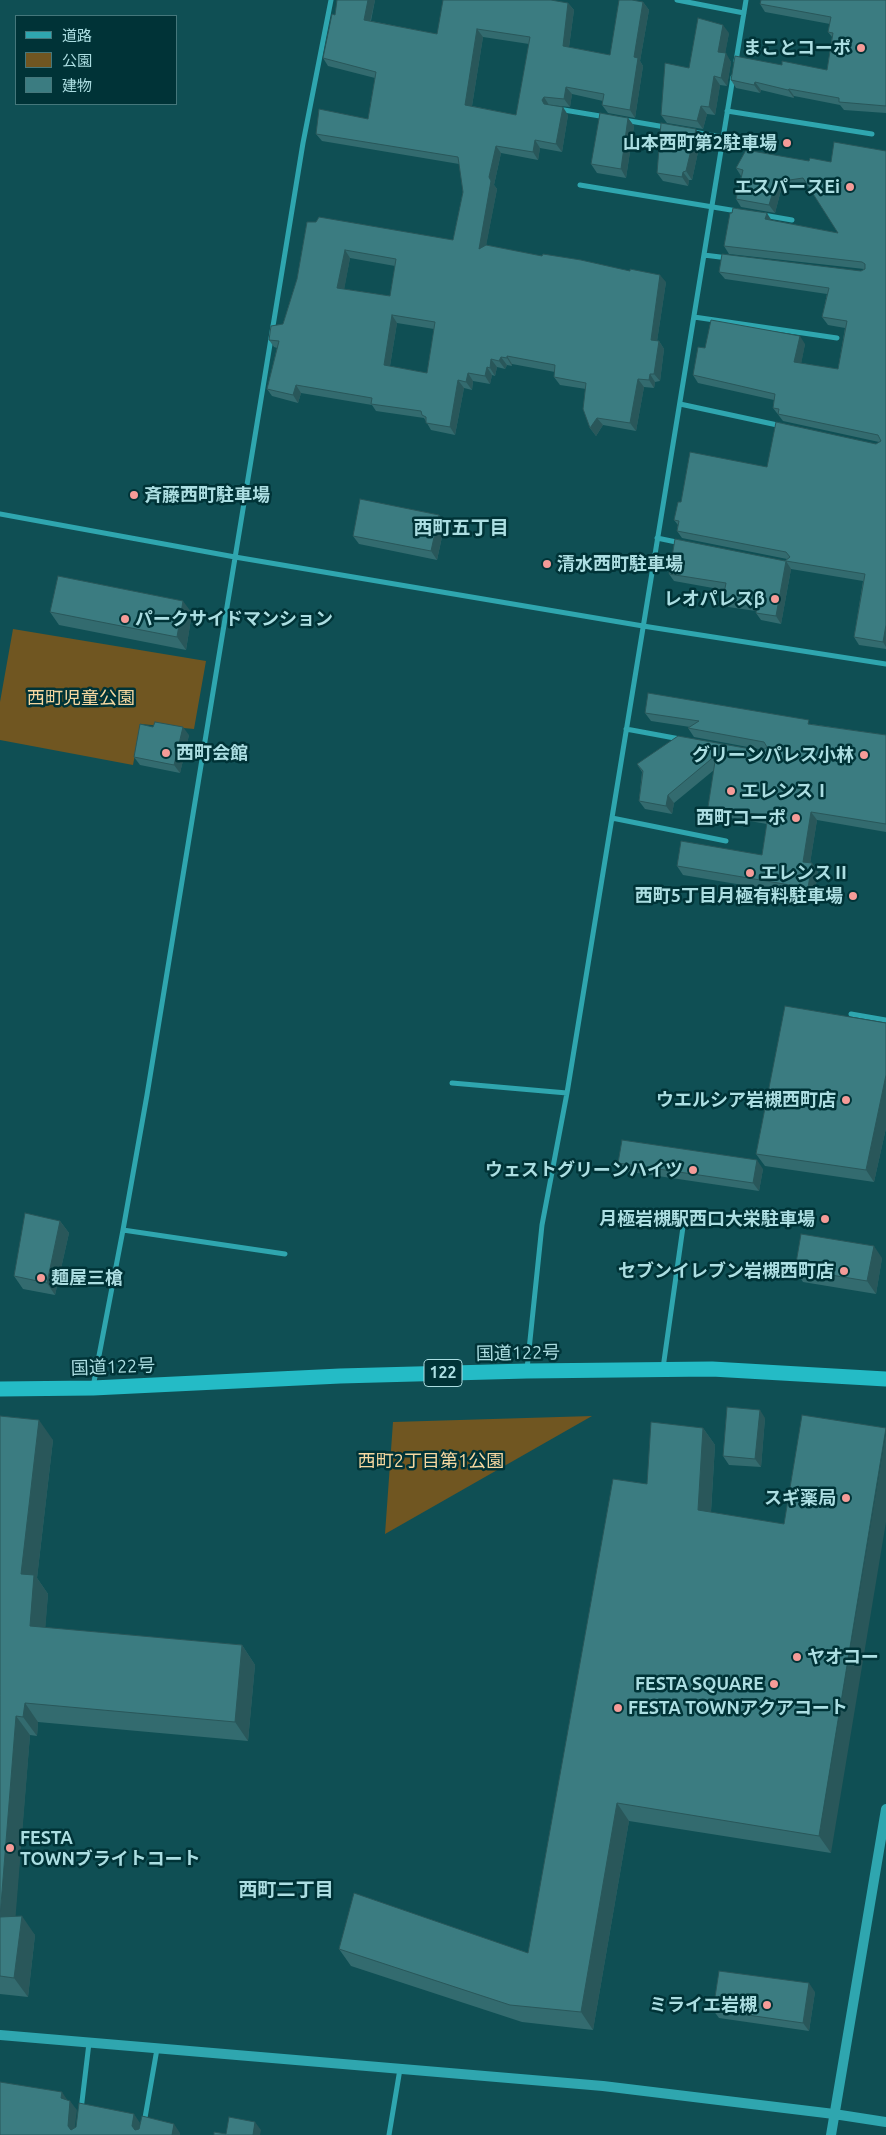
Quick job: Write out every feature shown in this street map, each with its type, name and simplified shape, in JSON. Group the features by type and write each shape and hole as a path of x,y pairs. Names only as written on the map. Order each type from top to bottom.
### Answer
{"highway":[{"name":"国道122号","path":"0,1389 93,1388 340,1376 663,1369 712,1369 886,1380"}],"street":[{"path":"93,1388 123,1230 303,143 331,0"},
{"path":"677,0 744,13"},
{"path":"527,1371 542,1225 567,1093 746,0"},
{"path":"552,108 609,117"},
{"path":"727,111 872,134"},
{"path":"619,119 676,129"},
{"path":"685,130 723,137"},
{"path":"580,185 748,213"},
{"path":"756,214 792,220"},
{"path":"704,255 733,258"},
{"path":"694,317 837,338"},
{"path":"680,404 786,426"},
{"path":"0,514 235,557 643,626 886,664"},
{"path":"657,538 686,544"},
{"path":"626,729 683,739"},
{"path":"612,818 726,841"},
{"path":"851,1014 886,1020"},
{"path":"452,1083 567,1093"},
{"path":"663,1369 683,1227"},
{"path":"123,1230 285,1254"},
{"path":"831,2135 886,1809"},
{"path":"0,2035 603,2086 886,2122"},
{"path":"80,2117 89,2043"},
{"path":"142,2135 157,2049"},
{"path":"389,2135 400,2069"}],"green space":[{"name":"西町児童公園","path":"13,629 206,661 194,729 141,724 133,765 0,740 0,702"},
{"name":"西町2丁目第1公園","path":"592,1416 385,1534 393,1422"}],"building":[{"path":"337,0 368,0 364,20 437,34 443,0 551,0 568,3 563,46 610,55 619,0 643,2 634,57 638,58 630,110 602,105 604,94 566,87 564,99 544,97 542,100 544,104 563,107 556,144 535,140 533,152 496,146 489,177 491,181 479,249 486,245 660,275 651,340 659,341 654,374 650,374 649,380 638,379 630,423 597,418 590,428 583,409 586,383 554,377 555,365 507,356 507,358 501,357 499,361 491,359 490,368 487,367 485,376 468,373 466,382 458,380 450,427 426,423 426,417 422,415 421,411 371,404 372,398 296,385 293,395 267,389 279,341 269,340 271,326 283,324 297,279 307,222 316,222 319,217 453,240 463,192 458,157 316,134 319,109 368,119 376,72 323,58 332,14 335,15","holes":["477,29 530,37 516,115 465,105","345,250 396,259 390,296 337,288","392,315 435,322 427,373 384,365"]},
{"path":"761,0 886,0 886,106 839,102 839,98 788,90 755,82 754,85 731,80 735,56 782,65 782,61 827,70 833,33 828,32 831,17 760,4"},
{"path":"698,18 723,25 718,52 726,53 721,78 714,76 709,107 701,106 697,121 661,115 665,63 689,68"},
{"path":"600,113 628,118 621,169 591,164"},
{"path":"661,123 696,129 686,171 683,172 682,177 657,173"},
{"path":"834,142 886,151 886,625 883,642 854,637 865,574 786,561 776,616 756,613 757,605 723,599 726,583 669,574 675,539 785,561 790,557 786,552 677,531 679,521 674,520 678,502 681,502 690,452 767,467 776,422 876,444 881,441 878,435 778,414 779,409 773,408 775,394 693,375 698,347 705,348 711,320 800,336 794,362 838,369 847,321 822,317 829,288 719,272 722,254 861,271 865,269 865,264 862,262 724,246 730,213 732,213 733,208 767,213 765,219 838,233 803,178 776,182 769,205 736,199 743,170 736,168 746,150 809,161 810,158 831,162"},
{"path":"360,499 439,515 431,551 353,536"},
{"name":"パークサイドマンション","path":"58,576 183,601 177,637 50,612"},
{"path":"648,693 809,720 808,724 886,735 886,824 811,812 803,862 812,863 808,888 677,866 681,841 762,855 768,816 708,807 716,755 668,795 666,806 639,801 643,771 637,764 678,736 762,751 767,747 764,742 688,728 699,721 645,713"},
{"path":"155,722 183,727 174,765 134,757 140,724 153,727"},
{"path":"785,1006 886,1023 886,1075 866,1170 756,1154"},
{"name":"ウェストグリーンハイツ","path":"622,1140 757,1160 753,1183 618,1163"},
{"path":"25,1213 60,1221 47,1283 14,1276"},
{"path":"801,1234 874,1246 867,1281 795,1269"},
{"path":"727,1407 760,1410 755,1459 723,1456"},
{"path":"802,1415 886,1428 819,1836 617,1803 581,2012 510,2005 339,1949 354,1893 528,1953 613,1479 647,1484 651,1422 703,1428 698,1510 784,1524"},
{"path":"0,1416 39,1420 21,1574 34,1575 30,1626 242,1645 235,1722 25,1703 23,1717 16,1716 0,1917"},
{"path":"22,1916 14,1978 0,1976 0,1917"},
{"name":"ミライエ岩槻","path":"719,1971 809,1983 803,2023 713,2010"},
{"path":"0,2082 62,2092 61,2098 70,2101 68,2126 71,2130 76,2127 79,2103 134,2114 132,2126 135,2130 139,2129 142,2116 174,2124 172,2135 0,2135"},
{"path":"229,2117 255,2122 253,2135 214,2135 214,2132 226,2134"}],"place":[{"name":"まことコーポ","path":"861,48"},
{"name":"山本西町第2駐車場","path":"787,143"},
{"name":"エスパースEi","path":"850,187"},
{"name":"斉藤西町駐車場","path":"134,495"},
{"name":"清水西町駐車場","path":"547,564"},
{"name":"レオパレスβ","path":"775,599"},
{"name":"パークサイドマンション","path":"125,619"},
{"name":"西町会館","path":"166,753"},
{"name":"グリーンパレス小林","path":"864,755"},
{"name":"エレンスⅠ","path":"731,791"},
{"name":"西町コーポ","path":"796,818"},
{"name":"エレンスⅡ","path":"750,873"},
{"name":"西町5丁目月極有料駐車場","path":"853,896"},
{"name":"ウエルシア岩槻西町店","path":"846,1100"},
{"name":"ウェストグリーンハイツ","path":"693,1170"},
{"name":"月極岩槻駅西口大栄駐車場","path":"825,1219"},
{"name":"セブンイレブン岩槻西町店","path":"844,1271"},
{"name":"麺屋三槍","path":"41,1278"},
{"name":"スギ薬局","path":"846,1498"},
{"name":"ヤオコー","path":"797,1657"},
{"name":"FESTA SQUARE","path":"774,1684"},
{"name":"FESTA TOWNアクアコート","path":"618,1708"},
{"name":"FESTA TOWNブライトコート","path":"10,1848"},
{"name":"ミライエ岩槻","path":"767,2005"}],"district":[{"name":"西町五丁目","path":"461,528"},
{"name":"西町二丁目","path":"286,1890"}]}
